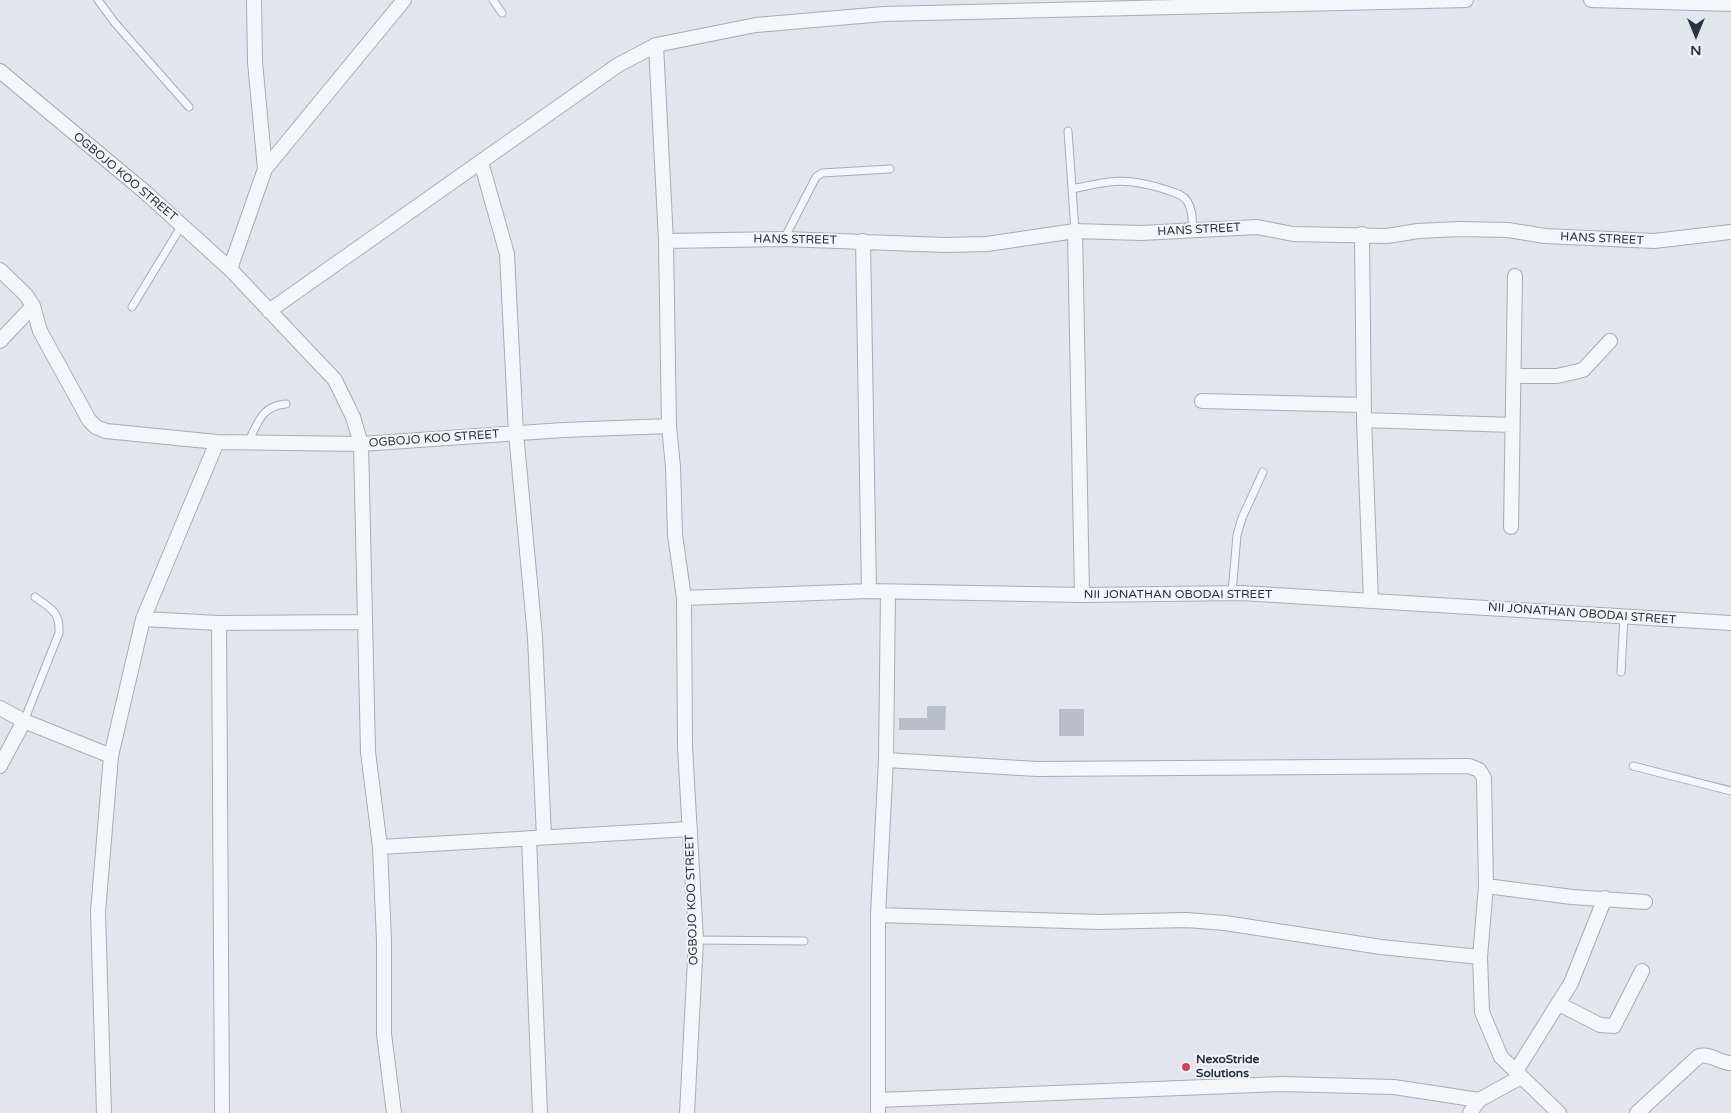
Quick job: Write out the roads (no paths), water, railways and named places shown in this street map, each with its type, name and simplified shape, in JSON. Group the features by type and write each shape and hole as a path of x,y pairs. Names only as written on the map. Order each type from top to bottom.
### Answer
{"street":[{"path":"254,0 255,62 264,168"},
{"path":"230,269 264,168 404,0"},
{"path":"270,311 618,65 656,45 756,26 884,14 1466,0"},
{"path":"1591,0 1731,4"},
{"path":"656,45 666,241 669,426 673,468 675,536 684,598"},
{"name":"OGBOJO KOO STREET","path":"0,71 182,225 230,269 335,380 353,417 361,444 516,433 669,426"},
{"path":"481,162 507,254 516,433 534,628 544,837"},
{"name":"HANS STREET","path":"666,241 864,241 945,245 986,244 1075,231 1193,231 1257,227 1293,234 1387,236 1418,230 1508,230 1545,236 1654,241 1731,232"},
{"path":"1075,231 1082,596"},
{"path":"1362,234 1364,420 1371,601"},
{"path":"864,241 869,591"},
{"path":"0,270 19,286 33,306 40,331 89,420 96,427 106,431 217,442 361,444 368,752 380,847 384,941 384,1034 394,1113"},
{"path":"1511,526 1515,276"},
{"path":"0,342 33,306"},
{"path":"1514,376 1557,376 1583,370 1610,341"},
{"path":"1202,401 1364,405"},
{"path":"1364,420 1512,424"},
{"path":"104,1113 98,912 111,756 143,619 217,442"},
{"name":"NII JONATHAN OBODAI STREET","path":"684,598 869,591 1082,596 1232,592 1731,623"},
{"path":"888,592 886,760 878,915 878,1107 1280,1084 1394,1087 1479,1100"},
{"name":"OGBOJO KOO STREET","path":"684,598 685,747 696,940 687,1113"},
{"path":"143,619 220,623 364,622"},
{"path":"220,623 222,1113"},
{"path":"0,708 24,721 111,756"},
{"path":"0,766 24,721"},
{"path":"886,760 1037,769 1469,766 1479,770 1484,778 1486,886 1480,957 1482,1012 1501,1057 1559,1113"},
{"path":"380,847 690,829"},
{"path":"529,838 540,1113"},
{"path":"1486,886 1572,897 1645,902"},
{"path":"1470,1113 1479,1100 1518,1074 1571,983 1605,898"},
{"path":"878,915 1099,922 1186,920 1225,923 1381,947 1480,957"},
{"path":"1559,1004 1600,1025 1614,1026 1642,970"},
{"path":"1637,1113 1699,1056 1704,1054 1721,1062 1731,1062"}],"lane":[{"path":"98,0 114,23 189,107"},
{"path":"494,0 502,13"},
{"path":"1068,132 1075,231"},
{"path":"784,240 816,178 822,172 890,168"},
{"path":"1072,189 1108,181 1127,180 1164,189 1183,196 1188,201 1193,231"},
{"path":"132,307 182,225"},
{"path":"248,442 265,410 274,404 286,404"},
{"path":"1232,592 1237,535 1242,518 1263,472"},
{"path":"24,721 59,633 59,620 55,612 35,597"},
{"path":"1621,672 1624,616"},
{"path":"1633,766 1731,791"},
{"path":"696,940 804,941"}],"place":[{"name":"NexoStride Solutions","path":"1186,1067"}]}
